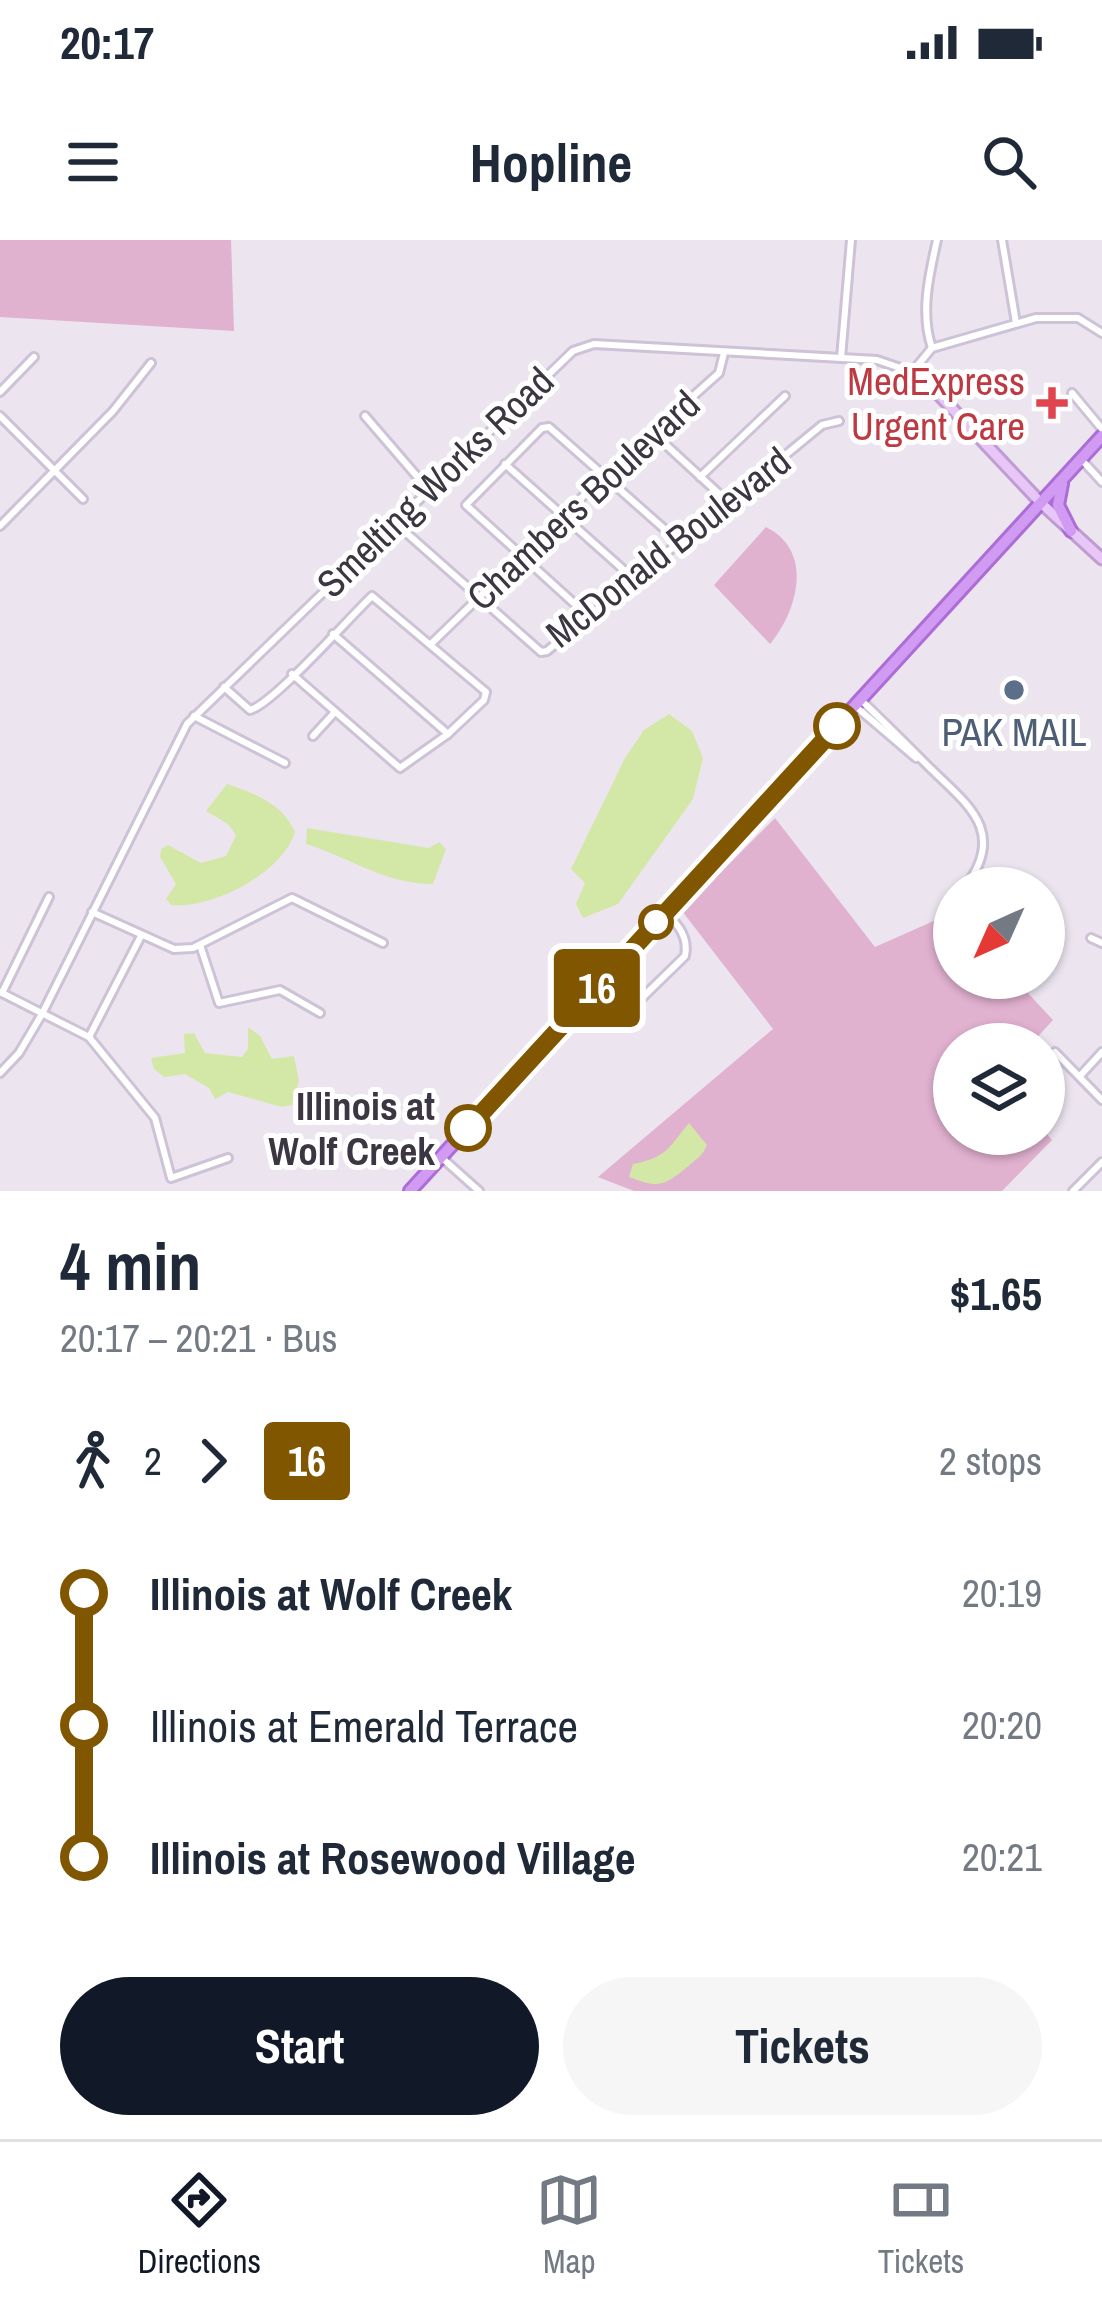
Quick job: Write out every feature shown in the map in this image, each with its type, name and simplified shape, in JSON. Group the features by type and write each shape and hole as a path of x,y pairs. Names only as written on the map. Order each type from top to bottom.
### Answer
{"main road":[{"path":"410,1191 1102,432"},
{"path":"1066,475 1058,506 1071,531"}],"street":[{"path":"841,358 850,240"},
{"path":"932,348 926,331 937,240"},
{"path":"1002,240 1016,323"},
{"path":"1102,333 1064,315 1016,323 932,348 912,372 1102,559"},
{"name":"Smelting Works Road","path":"0,1072 19,1053 42,1014 176,742 194,716 556,364 594,344 878,360 912,372"},
{"name":"Chambers Boulevard","path":"432,643 605,475 719,373 724,353"},
{"path":"0,392 34,357"},
{"path":"0,526 136,385 151,363"},
{"path":"1072,393 1102,432"},
{"path":"700,477 785,396"},
{"path":"0,416 83,500"},
{"path":"364,416 428,488"},
{"name":"McDonald Boulevard","path":"394,522 541,652 822,425 839,421"},
{"path":"589,617 466,505 542,428 549,428 680,542"},
{"path":"653,433 728,502"},
{"path":"1081,459 1102,482"},
{"path":"505,464 635,580"},
{"path":"224,687 244,707 256,710 292,674 372,596 483,688 484,700 448,734 400,768 292,674"},
{"path":"333,634 448,734"},
{"path":"858,703 969,804 982,832 976,867"},
{"path":"314,736 335,712"},
{"path":"194,716 284,763"},
{"path":"49,897 1,993 89,1036 155,1118 171,1178 228,1158"},
{"path":"92,912 174,949 200,945 292,898 383,943"},
{"path":"642,998 685,956 686,940 666,912"},
{"path":"89,1036 141,936"},
{"path":"1091,938 1102,944"},
{"path":"200,945 220,1003 280,990 320,1013"},
{"path":"1079,1077 1102,1052"},
{"path":"1065,1062 1102,1100"},
{"path":"441,1157 479,1191"},
{"path":"1073,1191 1102,1162"}],"shaded area":[{"path":"0,240 231,240 234,331 0,317"},
{"path":"766,527 791,551 796,566 794,598 770,644 714,585"},
{"path":"669,714 692,731 703,758 693,799 618,904 583,918 576,904 585,883 571,869 625,758 644,730"},
{"path":"227,784 275,807 295,832 276,861 244,885 206,901 171,905 166,899 176,884 160,857 161,849 168,845 201,863 226,856 236,835 206,811"},
{"path":"775,818 875,947 933,921 933,999 1034,999 1053,1020 933,1023 933,1155 1037,1155 1002,1191 634,1191 598,1177 773,1029 682,911"},
{"path":"307,828 429,848 439,842 446,849 433,884 415,883 306,844"},
{"path":"248,1027 260,1036 272,1059 294,1056 299,1081 292,1105 282,1107 228,1092 215,1099 209,1088 185,1074 164,1077 154,1069 151,1058 185,1053 184,1034 194,1033 205,1053 242,1057 248,1049"},
{"path":"689,1123 707,1145 698,1158 659,1184 629,1177 633,1164 661,1155"}],"bus line":[{"name":"16","path":"468,1128 837,726"}],"place":[{"name":"MedExpress Urgent Care","path":"1052,403"},
{"name":"PAK MAIL","path":"1014,690"},
{"name":"Illinois at Wolf Creek","path":"468,1128"}]}
